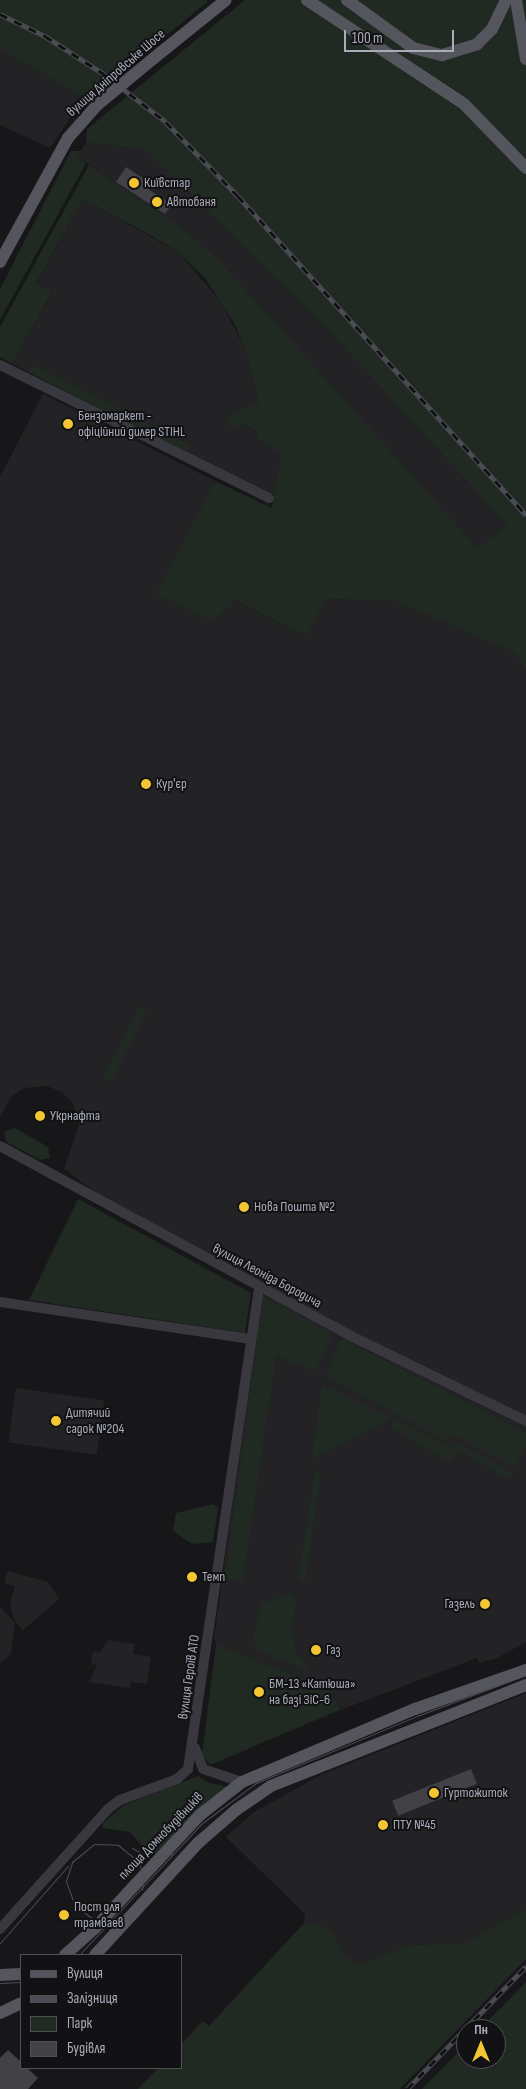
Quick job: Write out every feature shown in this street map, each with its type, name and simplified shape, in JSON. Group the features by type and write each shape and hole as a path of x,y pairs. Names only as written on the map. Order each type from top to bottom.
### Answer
{"main road":[{"path":"307,0 464,104 526,168"},
{"path":"348,0 413,48 442,55 477,44 492,29 506,0"},
{"path":"516,0 526,59"},
{"path":"520,0 526,14"},
{"name":"вулиця Дніпровське Шосе","path":"0,262 68,138 97,105 227,1"},
{"name":"площа Домнобудівників","path":"66,1954 94,1929 200,1815 242,1782 461,1692 526,1670"},
{"path":"96,1954 198,1843 236,1810 303,1771 467,1705 526,1685"},
{"path":"0,1976 20,1974"},
{"path":"0,2013 20,2003"}],"street":[{"path":"0,365 269,498"},
{"name":"вулиця Леоніда Бородича","path":"0,1146 259,1288 526,1421"},
{"name":"вулиця Героїв АТО","path":"0,1929 108,1809 120,1800 184,1774 194,1746 259,1288"},
{"path":"0,1302 251,1339"},
{"path":"194,1746 203,1769 242,1782"}],"shaded area":[{"path":"0,49 88,100 72,115 50,148 0,125"},
{"path":"86,142 145,150 321,323 507,525 478,550 217,257 181,227 78,157"},
{"path":"83,199 178,252 221,302 244,347 259,402 231,414 226,424 243,424 258,432 256,438 281,452 275,495 186,453 190,445 32,364 28,372 13,364 52,293 36,285"},
{"path":"43,394 215,481 157,593 235,600 307,637 326,599 395,601 513,652 526,670 526,1642 497,1658 479,1663 477,1658 343,1709 328,1689 216,1644 214,1639 261,1294 311,1316 143,1226 64,1169 79,1125 73,1103 62,1092 47,1086 24,1088 11,1097 0,1117 0,477"},
{"name":"Дитячий садок №204","path":"16,1388 104,1400 96,1455 8,1442"},
{"path":"8,1571 48,1582 59,1599 23,1630 14,1620 10,1604 15,1586 4,1583"},
{"path":"0,1607 15,1623 11,1654 0,1663"},
{"path":"108,1640 135,1644 133,1654 151,1657 147,1684 131,1682 130,1688 89,1682 97,1665 91,1664 93,1651 100,1652"},
{"name":"ПТУ №45","path":"526,1693 526,1909 464,1943 409,1945 361,1964 343,1955 333,1932 321,1925 304,1923 305,1914 226,1837 254,1812 321,1775"}],"green space":[{"path":"0,0 207,0 207,2 88,100 0,49"},
{"path":"245,0 526,0 526,670 513,652 395,601 326,599 307,637 236,600 212,621 156,594 215,481 272,508 281,453 256,438 258,432 244,424 240,428 226,424 231,414 259,402 244,347 234,323 205,278 178,252 150,235 83,199 36,284 52,292 13,364 0,357 0,327 89,165 181,227 217,257 478,549 507,525 321,323 145,150 86,142 87,129"},
{"path":"71,151 82,151 78,157 86,163 0,320 0,289"},
{"path":"32,364 191,445 187,453 28,372"},
{"path":"139,1007 147,1011 111,1081 103,1077"},
{"path":"15,1128 48,1147 50,1158 40,1160 6,1142 4,1132"},
{"path":"78,1199 251,1293 245,1333 29,1300"},
{"path":"263,1296 333,1334 315,1372 276,1355 243,1580 225,1580"},
{"path":"342,1338 526,1433 526,1447 515,1467 453,1435 448,1442 325,1376"},
{"path":"322,1384 452,1448 455,1442 513,1473 509,1480 459,1450 450,1462 392,1428 392,1419 312,1459"},
{"path":"315,1471 321,1472 305,1582 298,1581"},
{"path":"214,1504 218,1508 213,1542 192,1544 173,1531 176,1513"},
{"path":"287,1594 293,1594 296,1601 291,1629 296,1653 313,1673 257,1649 253,1640 260,1605"},
{"path":"216,1644 328,1689 342,1709 210,1765 202,1755"},
{"path":"198,1776 210,1783 229,1787 157,1853 147,1852 130,1832 103,1828 103,1823 124,1805"},
{"path":"526,1909 526,1959 468,2019 456,2019 456,2031 400,2089 138,2089 157,2069 182,2069 182,2043 203,2021 209,2026 304,1923 321,1925 333,1932 343,1955 361,1964 409,1945 464,1943"},
{"path":"526,1982 526,2089 422,2089 456,2054 456,2069 506,2069 506,2019 490,2019"}],"building":[{"name":"Київстар","path":"126,167 153,185 149,190 172,204 165,214 116,182"},
{"name":"Гуртожиток","path":"471,1769 477,1784 398,1816 392,1801"},
{"path":"8,2050 20,2061 20,2069 28,2069 38,2078 28,2089 0,2089 0,2058"}],"tram line":[{"path":"80,1954 201,1824 256,1783 417,1716 526,1675"},
{"path":"118,1918 93,1919 75,1906 66,1881 72,1862 94,1844 118,1845 138,1861 144,1877 142,1890"},
{"path":"132,1848 152,1859 173,1854"},
{"path":"0,1943 68,1866"},
{"path":"0,1983 20,1982"}],"railway":[{"path":"0,14 45,36 104,74 166,122 238,196 526,515"},
{"path":"407,2089 526,1966"}],"place":[{"name":"Київстар","path":"134,183"},
{"name":"Автобаня","path":"157,202"},
{"name":"Бензомаркет - офіційний дилер STIHL","path":"68,424"},
{"name":"Кур'єр","path":"146,784"},
{"name":"Укрнафта","path":"40,1116"},
{"name":"Нова Пошта №2","path":"244,1207"},
{"name":"Дитячий садок №204","path":"56,1421"},
{"name":"Темп","path":"192,1577"},
{"name":"Газель","path":"485,1604"},
{"name":"Газ","path":"316,1650"},
{"name":"БМ-13 «Катюша» на базі ЗіС-6","path":"259,1692"},
{"name":"Гуртожиток","path":"434,1793"},
{"name":"ПТУ №45","path":"383,1825"},
{"name":"Пост для трамваев","path":"64,1915"}]}
